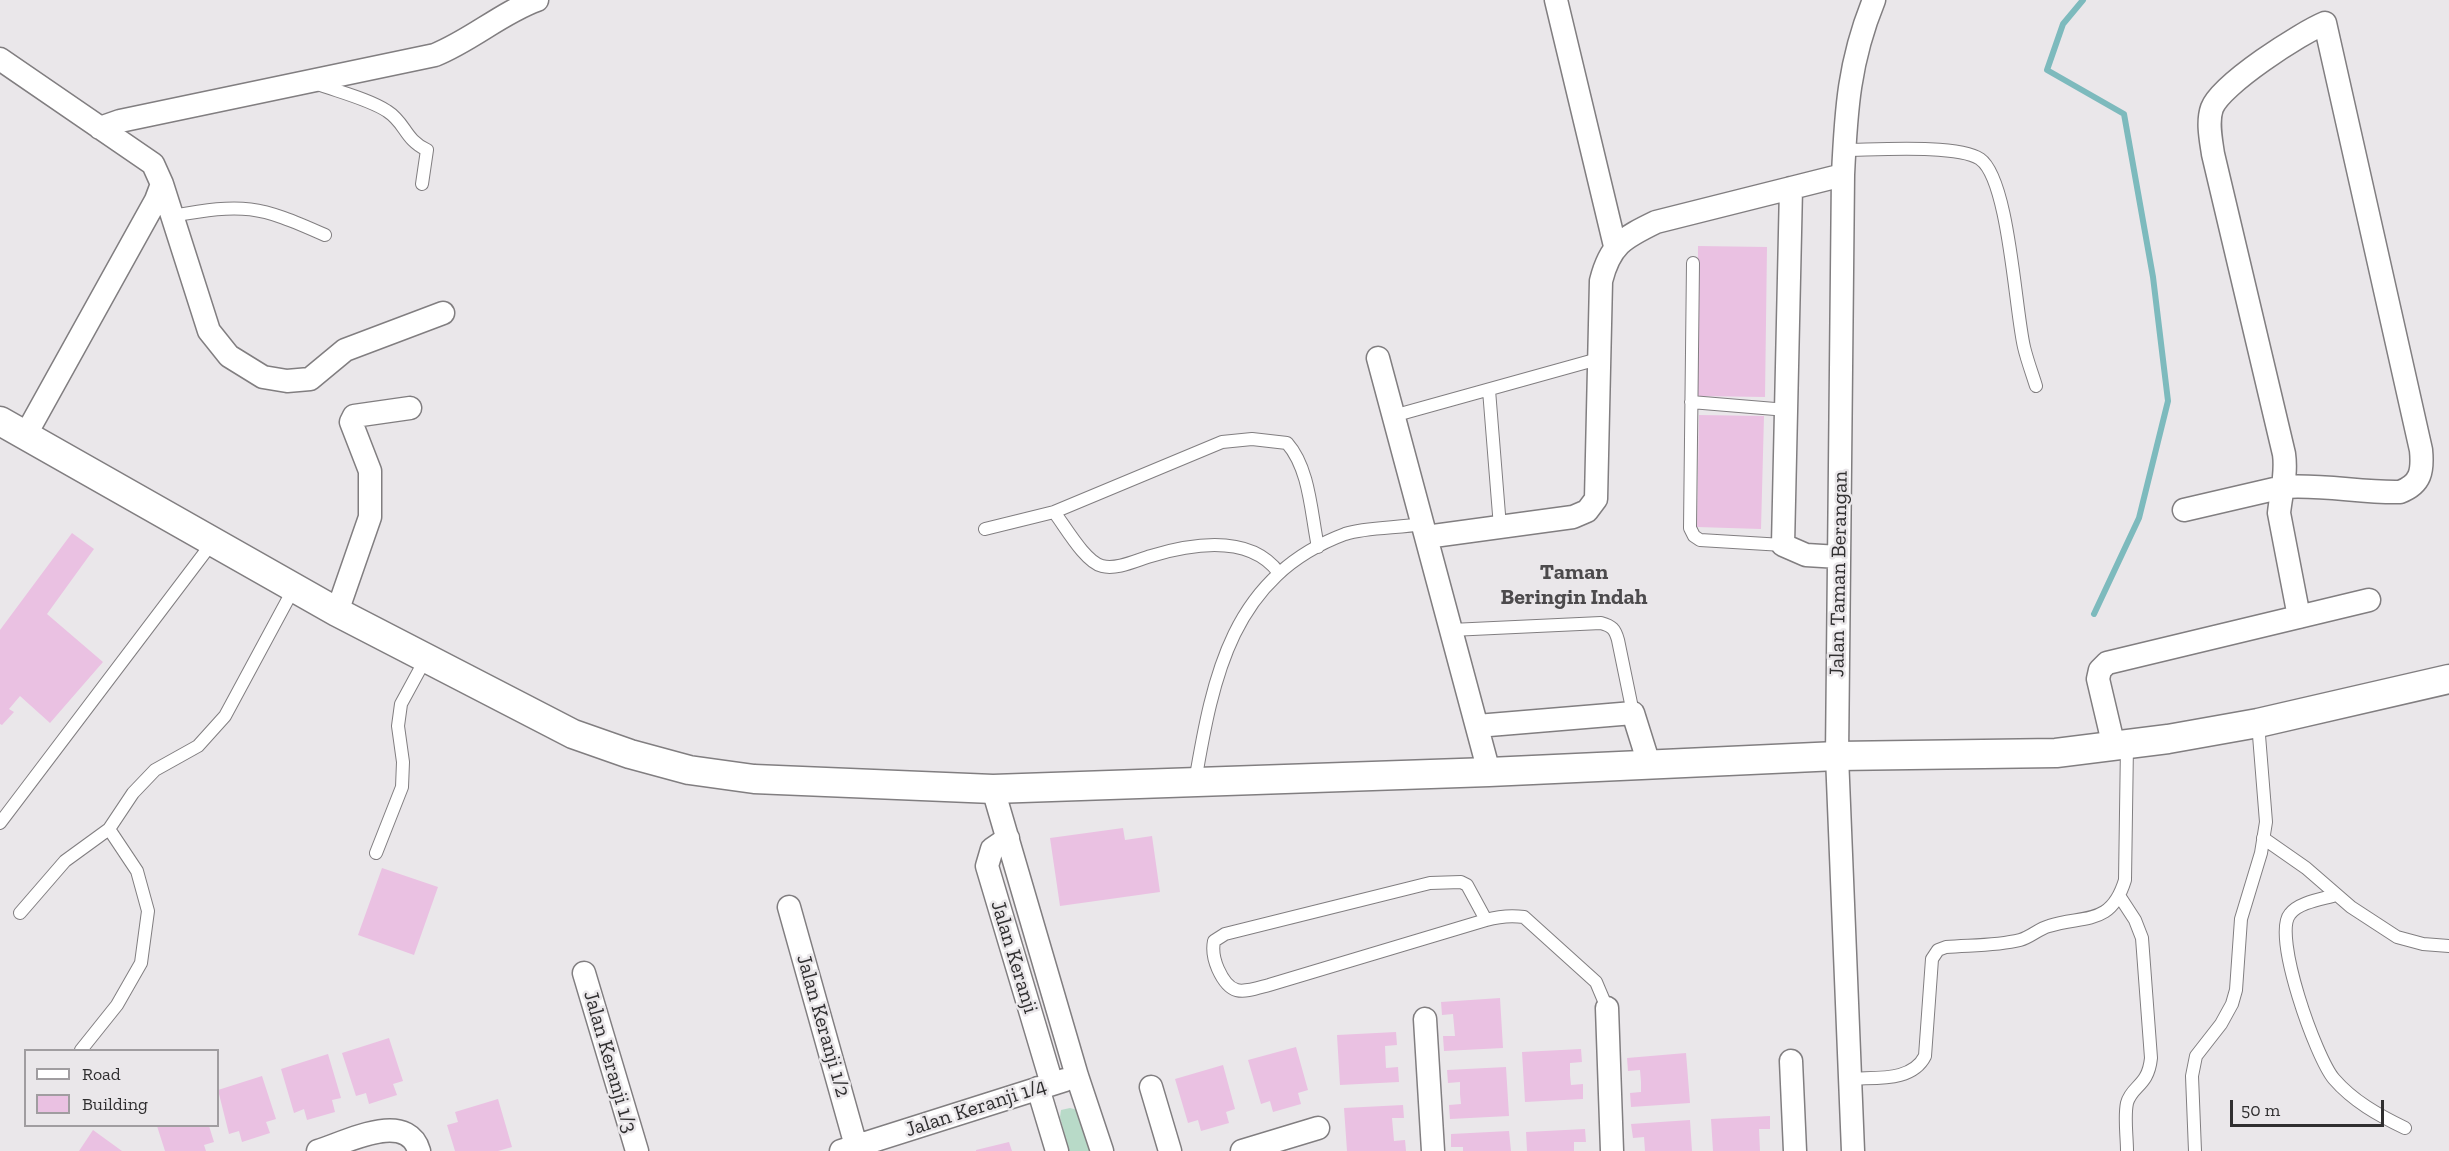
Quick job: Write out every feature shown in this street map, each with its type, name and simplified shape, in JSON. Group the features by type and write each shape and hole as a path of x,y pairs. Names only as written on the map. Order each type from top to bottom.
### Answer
{"street":[{"path":"100,128 120,121 435,55 469,40 510,12 537,0"},
{"path":"1556,0 1615,246"},
{"name":"Jalan Taman Berangan","path":"1853,1151 1837,756 1843,175 1848,89 1854,55 1874,0"},
{"path":"2184,510 2283,487 2323,485 2400,492 2411,488 2419,480 2422,468 2415,426 2325,23 2310,29 2276,50 2222,94 2212,108 2210,128 2213,154 2284,454 2286,471 2283,487 2279,513 2281,534 2299,617"},
{"path":"0,59 153,164 162,184 209,331 229,356 263,377 287,381 309,379 345,350 443,313"},
{"path":"1424,530 1500,527 1573,517 1587,511 1596,499 1601,281 1606,260 1615,246 1656,222 1843,175"},
{"path":"25,436 156,200 162,184"},
{"path":"1791,188 1783,545 1806,555 1839,557"},
{"path":"1378,358 1489,772"},
{"path":"337,612 370,518 370,471 351,422 354,416 410,408"},
{"path":"0,421 337,612 573,734 630,754 689,770 754,779 993,789 1489,772 1837,756 2056,753 2120,746 2258,723 2449,679"},
{"path":"2120,746 2098,680 2100,670 2107,663 2368,600"},
{"path":"1477,726 1633,712 1649,765"},
{"path":"993,789 1077,1076 1102,1151"},
{"name":"Jalan Keranji","path":"1008,838 992,849 987,866 1045,1086 1057,1151"},
{"name":"Jalan Keranji 1/2","path":"789,907 849,1148"},
{"name":"Jalan Keranji 1/3","path":"584,973 637,1151"},
{"path":"1607,1008 1612,1151"},
{"path":"1425,1019 1433,1151"},
{"path":"1791,1061 1795,1151"},
{"name":"Jalan Keranji 1/4","path":"849,1148 1077,1076"},
{"path":"1151,1087 1170,1151"},
{"path":"1242,1151 1318,1128"},
{"path":"318,1151 390,1129 404,1131 416,1141 419,1151"}],"lane":[{"path":"309,81 387,111 400,124 412,143 427,150 422,184"},
{"path":"1844,150 1952,151 1980,159 1993,174 2003,209 2024,347 2036,386"},
{"path":"172,216 219,207 254,208 288,218 325,235"},
{"path":"1693,263 1690,528 1694,536 1700,540 1783,545"},
{"path":"1393,416 1598,359"},
{"path":"1489,390 1500,527"},
{"path":"1692,402 1787,410"},
{"path":"985,529 1054,512 1222,442 1252,439 1287,443 1296,452 1304,475 1318,547"},
{"path":"1054,512 1091,561 1103,567 1115,566 1178,548 1233,546 1263,558 1279,573"},
{"path":"1194,782 1208,701 1231,636 1268,582 1299,556 1347,534 1424,530"},
{"path":"0,823 212,543"},
{"path":"20,913 65,861 109,829 133,793 155,770 198,746 225,716 294,588"},
{"path":"1451,630 1601,623 1610,626 1615,630 1618,640 1633,712"},
{"path":"376,853 402,787 403,762 398,726 401,704 426,658"},
{"path":"2195,1151 2192,1076 2196,1056 2221,1024 2232,1004 2236,990 2241,919 2264,838 2265,794 2258,723"},
{"path":"1850,1079 1906,1075 1920,1067 1925,1056 1932,959 1938,950 1946,947 2020,940 2042,928 2083,921 2104,912 2120,897 2126,880 2120,746"},
{"path":"82,1049 117,1005 141,963 148,911 137,872 109,829"},
{"path":"2264,838 2336,895 2397,937 2423,944 2449,946"},
{"path":"1486,920 1467,885 1461,882 1430,884 1358,899 1225,934 1214,941 1212,949 1225,984 1234,990 1245,991 1500,916 1524,917 1596,982 1607,1008"},
{"path":"2336,895 2300,906 2289,914 2286,921 2285,936 2300,1007 2318,1052 2332,1077 2360,1103 2405,1128"},
{"path":"2120,897 2135,920 2142,938 2151,1058 2150,1073 2132,1094 2127,1104 2127,1151"}],"green space":[{"path":"1070,1108 1078,1110 1092,1151 1069,1151 1060,1117 1061,1110"}],"building":[{"path":"1698,246 1767,247 1765,397 1697,396"},
{"path":"1699,415 1764,416 1761,529 1697,527"},
{"path":"72,533 94,549 47,614 103,662 50,723 20,696 9,709 14,712 2,725 0,724 0,630"},
{"path":"1123,828 1125,840 1152,836 1160,892 1060,906 1050,838"},
{"path":"382,868 438,887 414,955 358,935"},
{"path":"1500,998 1503,1048 1444,1051 1443,1036 1455,1036 1453,1014 1442,1015 1441,1002"},
{"path":"1396,1032 1397,1045 1385,1046 1386,1068 1398,1067 1399,1082 1340,1085 1337,1035"},
{"path":"389,1038 403,1081 393,1084 397,1095 369,1104 366,1093 356,1096 342,1053"},
{"path":"1296,1047 1308,1090 1298,1093 1301,1104 1273,1112 1270,1101 1261,1104 1248,1060"},
{"path":"1581,1049 1582,1062 1570,1063 1570,1075 1571,1085 1583,1084 1583,1099 1525,1102 1522,1052"},
{"path":"1686,1053 1690,1103 1631,1107 1630,1093 1641,1092 1641,1082 1640,1070 1628,1071 1627,1058"},
{"path":"328,1054 341,1098 332,1100 335,1112 307,1120 304,1109 294,1113 281,1069"},
{"path":"1223,1065 1235,1109 1226,1112 1229,1123 1201,1131 1198,1120 1188,1123 1175,1079"},
{"path":"1506,1067 1509,1116 1450,1119 1449,1105 1461,1104 1460,1082 1448,1083 1447,1070"},
{"path":"262,1076 276,1119 266,1122 270,1133 242,1142 239,1131 229,1134 219,1090"},
{"path":"498,1099 512,1147 498,1151 455,1151 447,1125 458,1122 455,1112"},
{"path":"1403,1105 1404,1118 1392,1118 1394,1141 1405,1140 1406,1151 1347,1151 1344,1108"},
{"path":"1770,1116 1770,1129 1759,1129 1760,1151 1713,1151 1711,1119"},
{"path":"1690,1120 1692,1151 1645,1151 1644,1137 1633,1138 1631,1124"},
{"path":"157,1127 209,1127 214,1142 204,1145 206,1151 165,1151"},
{"path":"1585,1129 1586,1142 1574,1142 1574,1151 1527,1151 1526,1132"},
{"path":"93,1130 122,1151 79,1151"},
{"path":"1509,1131 1511,1151 1463,1151 1463,1147 1451,1147 1451,1134"},
{"path":"1009,1142 1012,1151 976,1151 976,1150"}],"waterway":[{"path":"2083,0 2063,24 2047,70 2124,114 2153,277 2168,401 2139,518 2094,614"}],"district":[{"name":"Taman Beringin Indah","path":"1574,586"}]}
